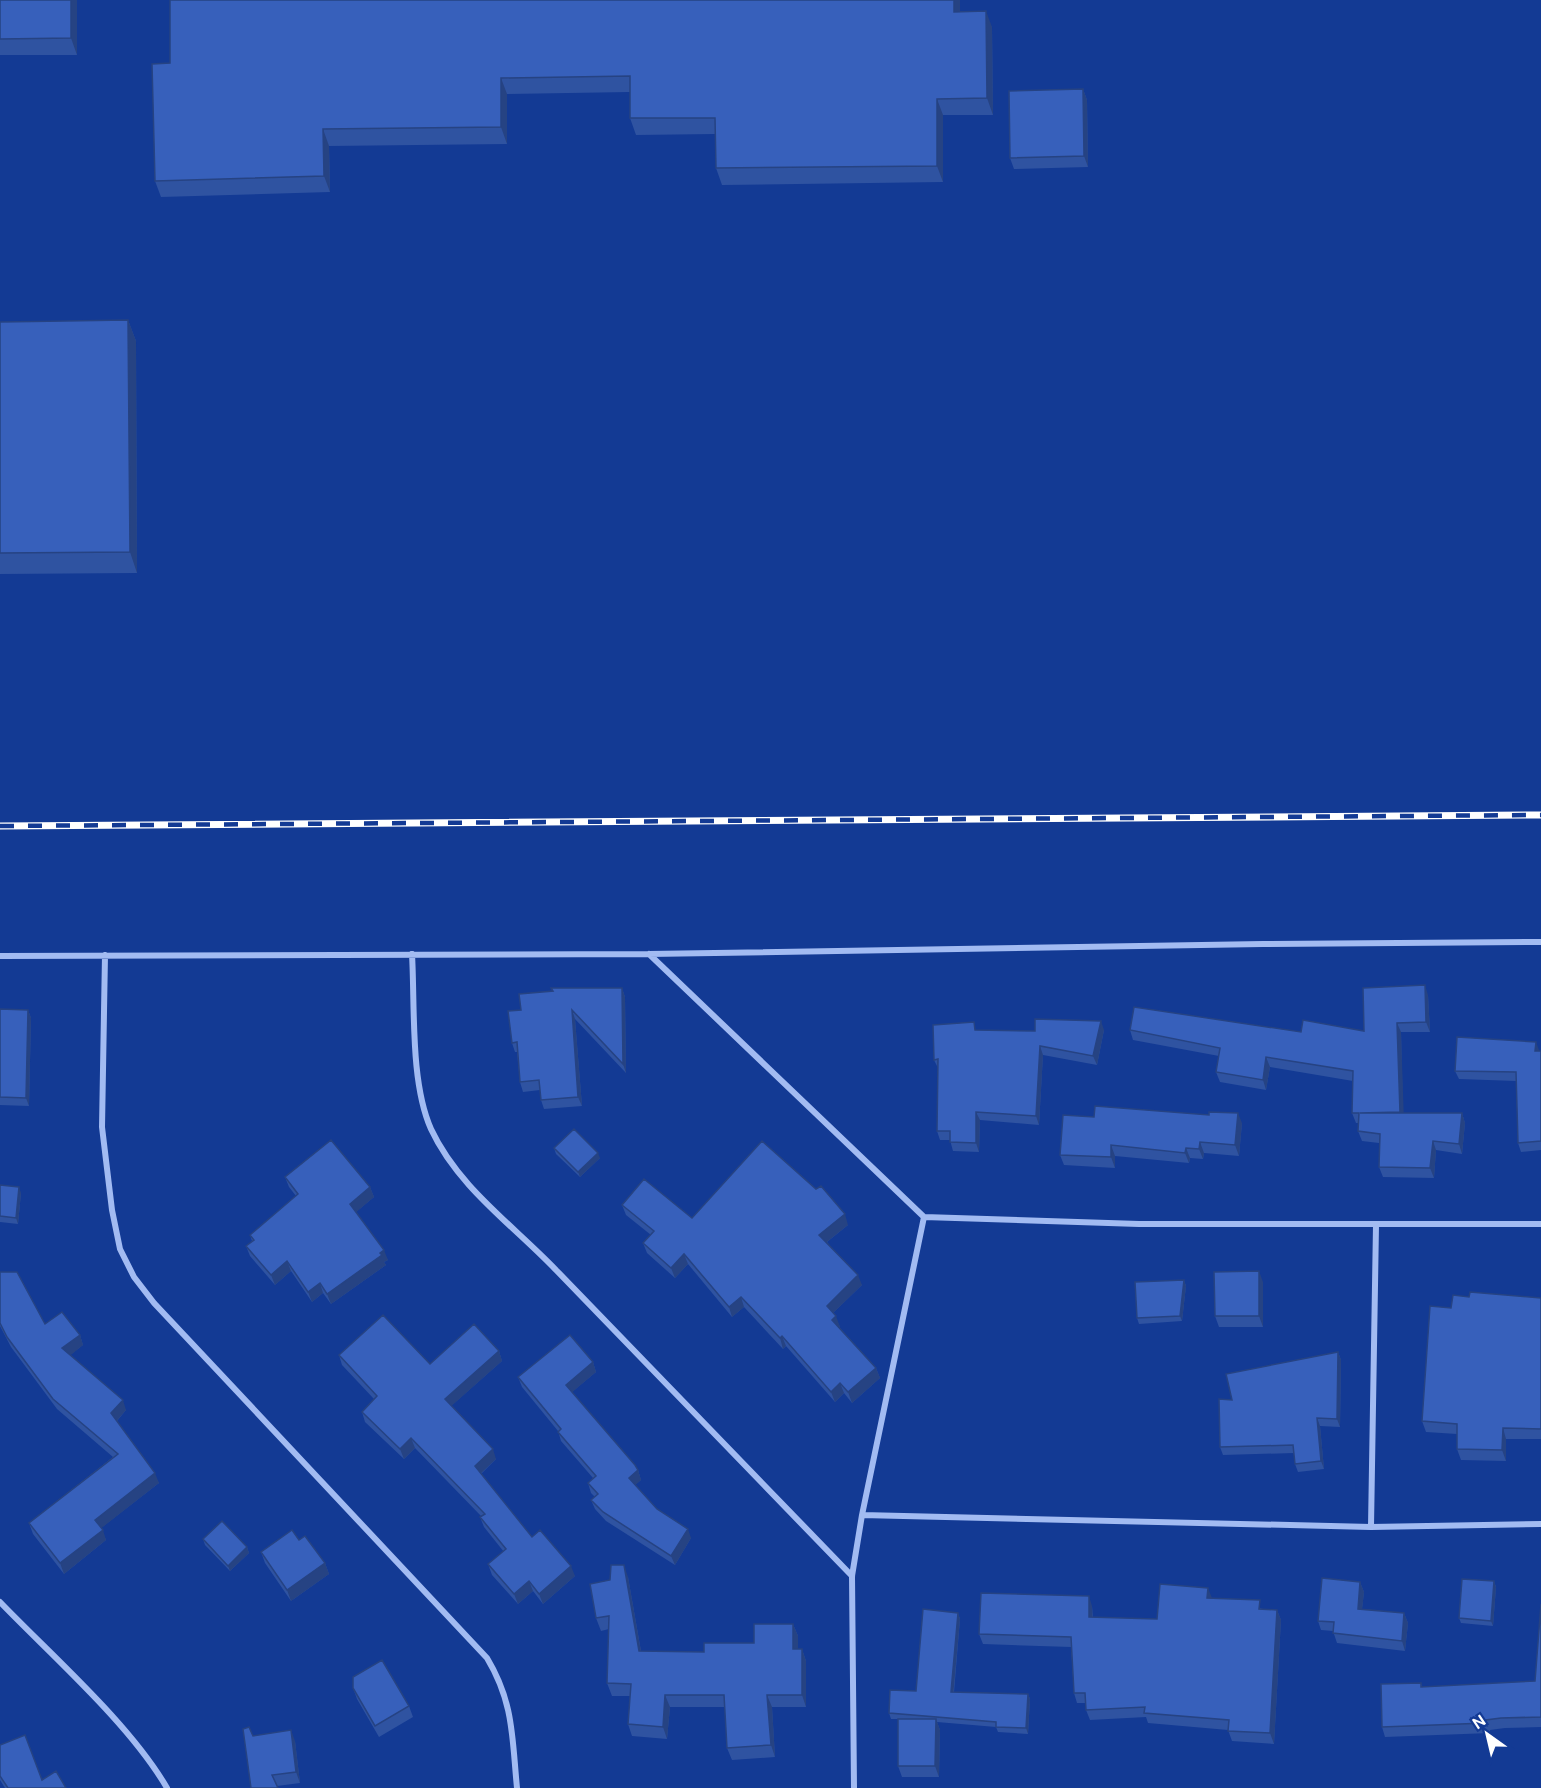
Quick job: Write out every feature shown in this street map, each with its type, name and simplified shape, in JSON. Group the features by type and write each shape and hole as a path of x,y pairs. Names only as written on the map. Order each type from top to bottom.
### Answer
{"street":[{"path":"0,956 649,954 1541,942"},
{"path":"412,954 418,1078 423,1107 446,1157 472,1190 551,1264 852,1576"},
{"path":"649,954 924,1217 1139,1224 1541,1224"},
{"path":"105,955 102,1127 112,1210 120,1249 134,1277 154,1303 487,1658 508,1702 517,1788"},
{"path":"854,1788 852,1576 862,1515 924,1217"},
{"path":"1371,1527 1376,1225"},
{"path":"862,1515 1371,1527 1541,1524"},
{"path":"0,1602 106,1711 136,1746 166,1788"}],"building":[{"path":"0,0 71,0 71,38 0,39"},
{"path":"170,0 954,0 954,12 986,11 987,98 937,99 937,166 716,168 715,118 630,118 630,76 501,78 501,127 323,129 324,176 155,181 152,64 170,63"},
{"path":"1083,89 1084,156 1010,158 1009,91"},
{"path":"128,320 130,552 0,553 0,322"},
{"path":"1425,985 1426,1022 1397,1023 1400,1112 1360,1113 1462,1113 1459,1144 1433,1141 1430,1168 1379,1167 1380,1134 1358,1131 1359,1113 1352,1113 1353,1071 1266,1057 1263,1080 1216,1072 1220,1048 1130,1030 1134,1007 1301,1032 1303,1020 1364,1031 1363,988"},
{"path":"551,988 622,988 623,1064 572,1010 578,1097 541,1100 539,1080 520,1082 517,1042 512,1043 508,1011 521,1010 519,994 553,991"},
{"path":"0,1009 28,1010 26,1098 0,1097"},
{"path":"1035,1019 1101,1021 1093,1056 1040,1046 1036,1116 976,1112 976,1143 950,1142 950,1131 937,1131 938,1059 934,1060 933,1025 974,1022 975,1030 1035,1031"},
{"path":"1457,1037 1536,1042 1535,1051 1541,1051 1541,1141 1518,1143 1516,1072 1455,1071"},
{"path":"1095,1106 1209,1115 1209,1112 1238,1113 1235,1145 1200,1142 1199,1149 1186,1148 1185,1153 1111,1145 1111,1157 1060,1155 1063,1115 1094,1117"},
{"path":"574,1129 598,1153 578,1172 554,1148"},
{"path":"331,1140 370,1187 350,1204 384,1250 380,1253 382,1255 327,1294 320,1283 308,1292 287,1261 271,1275 246,1246 254,1240 250,1235 298,1194 285,1177"},
{"path":"762,1141 816,1189 821,1186 845,1214 819,1235 858,1275 827,1306 836,1316 832,1320 876,1368 848,1392 840,1383 831,1392 782,1336 780,1338 741,1297 729,1307 684,1254 671,1268 643,1243 654,1231 622,1205 644,1179 692,1218"},
{"path":"0,1185 19,1187 16,1218 0,1216"},
{"path":"1259,1271 1259,1316 1215,1316 1214,1272"},
{"path":"0,1272 17,1272 45,1324 62,1312 80,1335 62,1348 123,1400 111,1413 155,1473 95,1520 103,1530 60,1563 29,1523 118,1454 53,1399 7,1337 0,1323"},
{"path":"1184,1280 1180,1316 1137,1318 1135,1282"},
{"path":"1470,1292 1541,1298 1541,1429 1503,1428 1502,1450 1457,1449 1457,1424 1422,1421 1430,1306 1451,1308 1453,1295 1469,1297"},
{"path":"383,1315 430,1364 474,1324 499,1351 445,1399 493,1449 475,1466 532,1537 540,1530 571,1566 539,1594 529,1581 514,1594 488,1564 506,1549 480,1517 485,1514 411,1438 400,1449 362,1412 377,1396 339,1355"},
{"path":"570,1335 593,1362 566,1385 635,1465 638,1470 629,1478 657,1509 688,1529 671,1556 603,1512 591,1500 598,1494 588,1483 596,1476 558,1432 561,1429 518,1377"},
{"path":"1338,1352 1337,1419 1317,1418 1321,1461 1295,1464 1293,1445 1220,1447 1219,1399 1232,1400 1226,1374"},
{"path":"222,1521 247,1547 228,1566 203,1539"},
{"path":"292,1530 299,1540 305,1536 325,1563 287,1590 261,1552"},
{"path":"611,1565 624,1565 639,1651 704,1652 704,1643 754,1643 754,1624 793,1624 793,1649 802,1649 802,1695 767,1695 771,1745 727,1748 724,1695 665,1695 663,1727 628,1724 631,1684 607,1683 609,1616 596,1618 590,1584 610,1580"},
{"path":"1322,1578 1360,1582 1358,1609 1404,1613 1402,1641 1333,1633 1334,1622 1318,1621"},
{"path":"1462,1579 1494,1581 1491,1621 1459,1618"},
{"path":"1160,1584 1208,1588 1207,1598 1260,1600 1259,1609 1277,1610 1270,1733 1228,1731 1229,1720 1144,1713 1145,1707 1086,1710 1085,1693 1074,1693 1071,1637 979,1634 981,1593 1089,1596 1089,1617 1157,1619"},
{"path":"1541,1604 1541,1717 1501,1718 1486,1720 1486,1723 1382,1727 1381,1684 1421,1683 1421,1687 1535,1681"},
{"path":"923,1609 958,1613 951,1692 1028,1694 1026,1728 996,1727 996,1722 889,1713 890,1690 916,1691"},
{"path":"382,1660 409,1706 375,1726 353,1688 353,1677"},
{"path":"898,1719 936,1719 935,1766 898,1766"},
{"path":"249,1727 253,1736 291,1730 296,1772 272,1775 278,1788 251,1788 243,1729"},
{"path":"25,1735 42,1780 56,1771 66,1788 8,1788 0,1776 0,1745"}],"railway":[{"path":"0,826 1541,815"}]}
